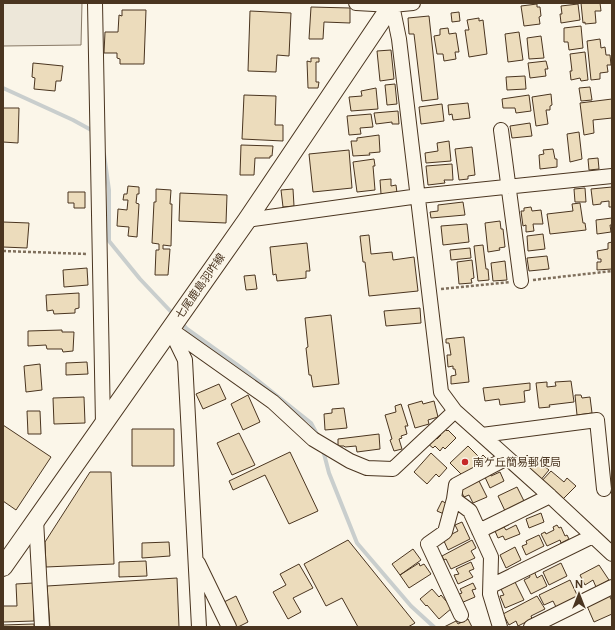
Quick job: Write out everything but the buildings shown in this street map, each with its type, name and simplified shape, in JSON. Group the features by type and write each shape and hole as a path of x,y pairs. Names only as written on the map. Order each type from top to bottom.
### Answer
{"main road":[{"name":"七尾鹿島羽咋線","path":"3,567 247,220 392,4"}],"street":[{"path":"95,3 103,424"},
{"path":"356,3 413,3"},
{"path":"392,4 399,39 441,392 455,411 550,496 602,540 612,554"},
{"path":"501,130 521,281"},
{"path":"247,220 418,196 612,176"},
{"path":"175,322 273,402 313,439 350,461 368,468 393,469 455,411"},
{"path":"175,322 184,360 199,627"},
{"path":"482,435 597,420 604,490"},
{"path":"461,615 428,544 445,532 454,499 456,485 507,458"},
{"path":"479,532 550,496"},
{"path":"454,499 470,511 491,557 490,594 500,627"},
{"path":"36,520 42,627"},
{"path":"490,586 602,540"},
{"path":"196,559 229,627"},
{"path":"531,627 612,587"}],"path":[{"path":"3,251 99,254"}],"shaded area":[{"path":"3,3 82,3 81,45 3,46"}],"waterway":[{"path":"3,88 73,120 93,131"},
{"path":"104,154 109,190 109,241 140,279 175,316"},
{"path":"181,322 187,329 247,372 311,423 318,436"},
{"path":"323,450 329,473 357,543 411,606 434,627"}],"place":[{"name":"南ケ丘簡易郵便局","path":"465,462"}]}
